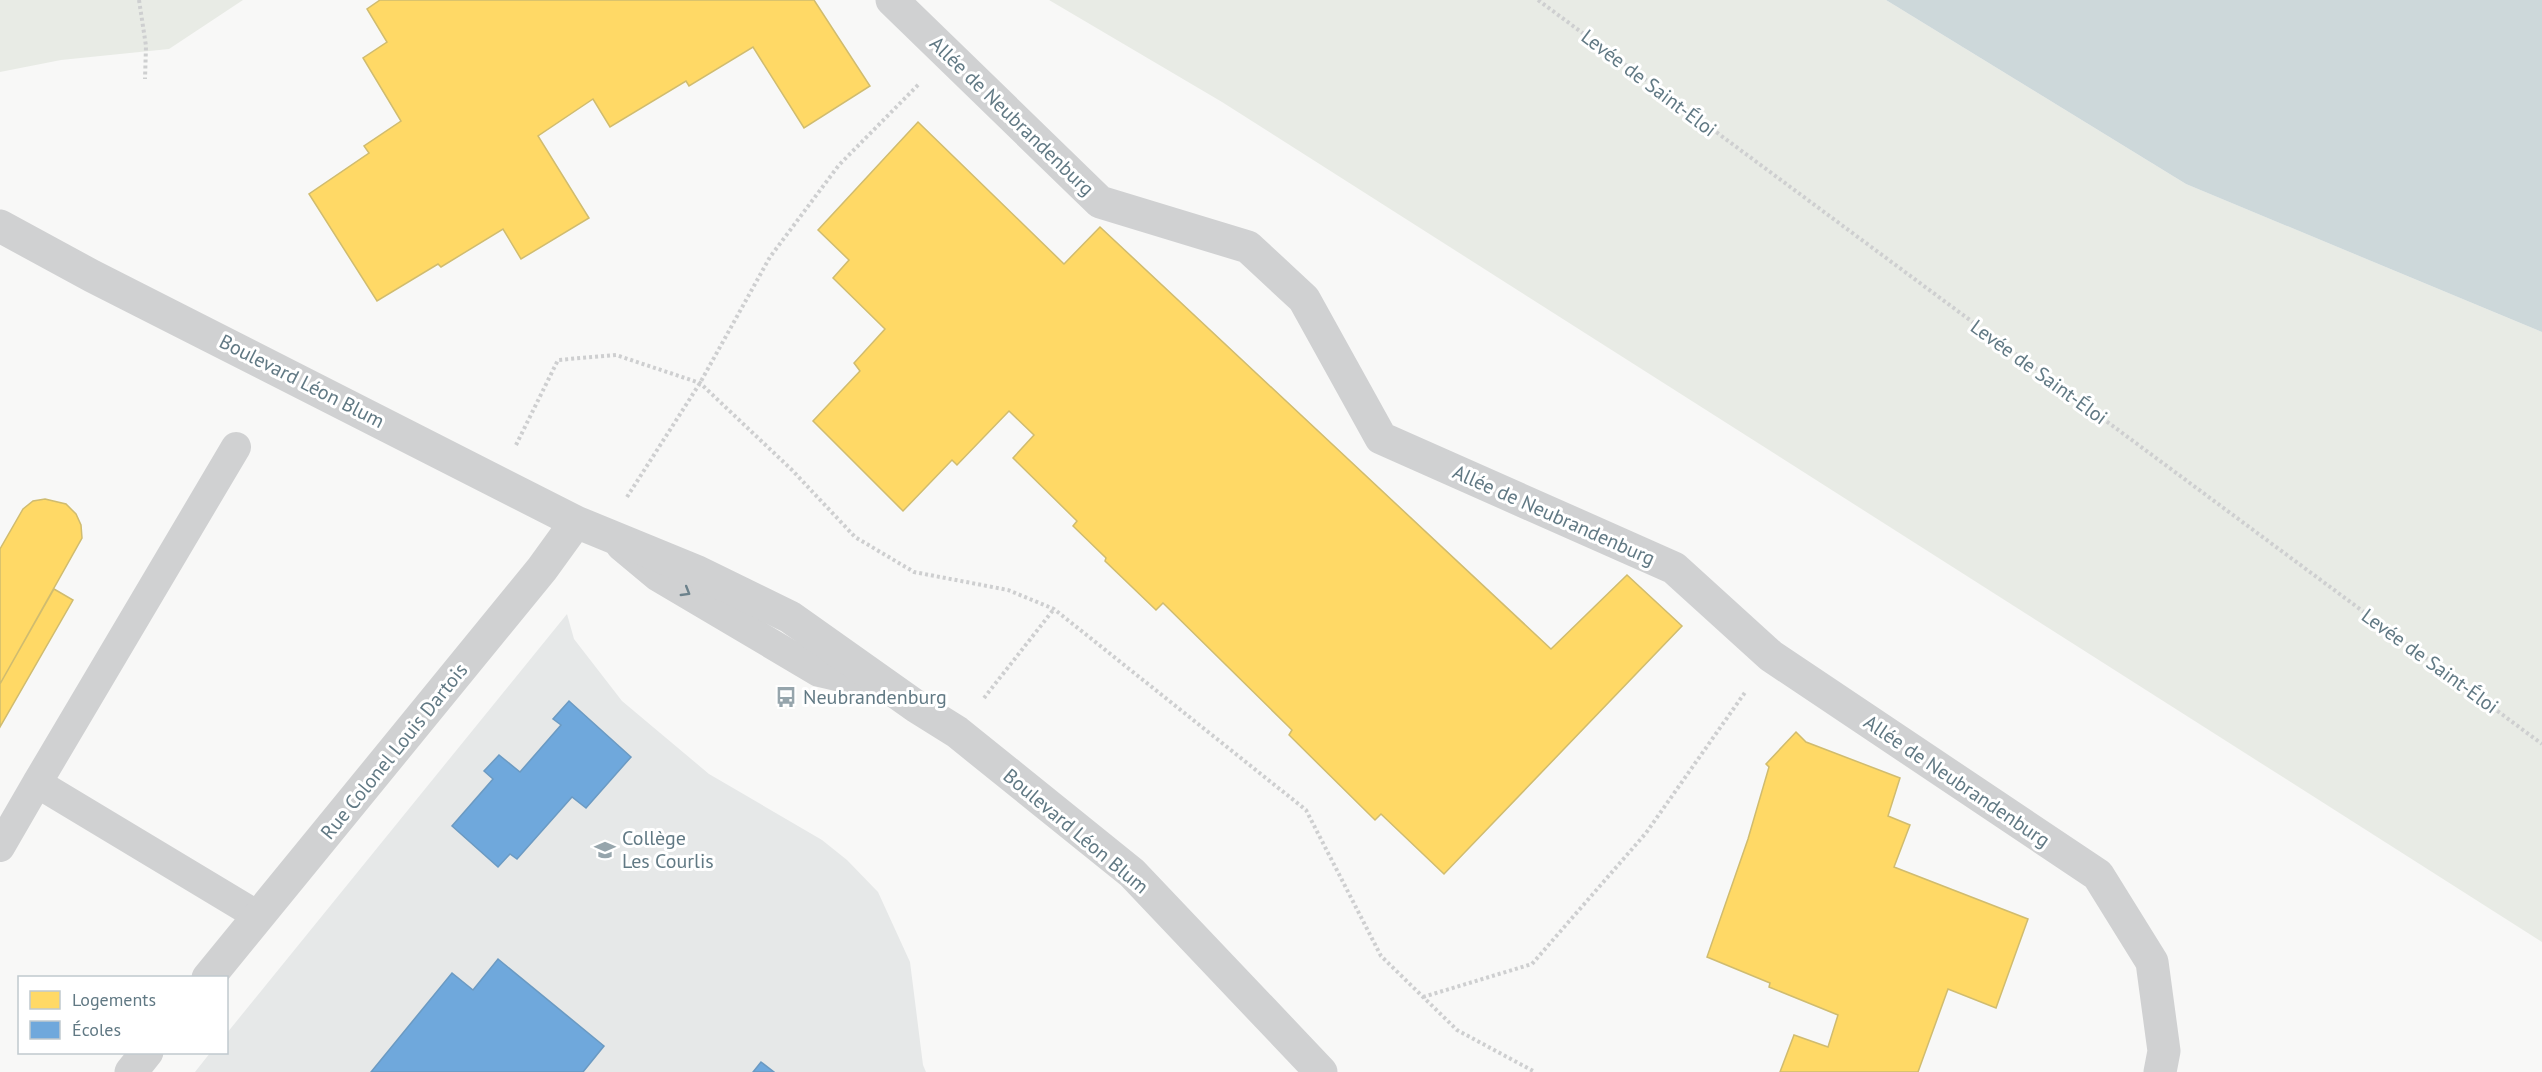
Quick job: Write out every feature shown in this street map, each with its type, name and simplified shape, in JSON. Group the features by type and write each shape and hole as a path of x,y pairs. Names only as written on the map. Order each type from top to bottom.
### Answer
{"street":[{"name":"Allée de Neubrandenburg","path":"892,0 1100,202 1248,247 1304,299 1382,438 1674,568 1771,656 2098,875 2152,962 2164,1051 2160,1072"},
{"name":"Boulevard Léon Blum","path":"0,226 92,276 590,527 698,572 790,617 957,732 1132,873 1321,1072"},
{"name":"Rue Colonel Louis Dartois","path":"210,976 542,569 590,527"},
{"path":"131,1072 146,1054"}],"lane":[{"path":"0,847 236,447"},
{"path":"37,783 258,916"}],"path":[{"path":"139,0 146,46 145,79"},
{"name":"Levée de Saint-Éloi","path":"1538,0 2542,744"},
{"path":"590,527 700,383 770,257 839,165 949,55"},
{"path":"498,481 558,360 616,355 700,383 792,470 855,537 914,572 1008,591 1054,609 1306,810 1381,956 1457,1030 1535,1072"},
{"path":"957,732 1054,609"},
{"path":"1423,997 1532,964 1646,833 1771,656"}],"shaded area":[{"path":"0,0 243,0 169,49 61,60 0,72"},
{"path":"1049,0 1886,0 2186,184 2542,332 2542,942 1222,102"},
{"path":"1886,0 2542,0 2542,332 2186,184"},
{"name":"Collège Les Courlis","path":"567,614 574,639 622,701 709,774 822,840 847,860 878,892 910,962 923,1065 926,1072 195,1072 209,1054 228,1054 228,1032"}],"building: Logements":[{"path":"380,0 814,0 870,86 804,128 753,47 689,86 686,81 610,127 593,99 538,136 589,218 521,259 503,229 441,267 438,264 377,301 309,194 369,153 364,146 401,121 363,58 387,42 367,9"},
{"path":"918,122 1064,264 1100,227 1551,649 1627,575 1682,626 1444,874 1381,814 1375,820 1289,735 1292,730 1163,603 1156,610 1105,561 1106,558 1073,526 1077,521 1013,458 1034,435 1009,411 957,465 952,460 903,511 813,421 860,371 854,363 885,329 833,278 849,260 818,230"},
{"path":"45,499 66,504 76,514 81,525 82,538 0,684 0,549 23,509 33,501"},
{"path":"54,589 73,600 0,727 0,684"},
{"path":"1796,732 1806,742 1900,778 1888,816 1910,825 1894,867 2028,919 1996,1008 1948,989 1918,1072 1780,1072 1794,1035 1828,1047 1838,1015 1769,987 1770,983 1707,957 1748,839 1769,767 1766,764"}],"building: Écoles":[{"path":"569,701 631,757 586,808 572,797 517,859 510,854 498,867 452,826 493,779 484,771 499,755 520,772 561,725 553,719"},
{"path":"498,959 604,1046 583,1072 371,1072 452,973 473,990"},
{"path":"761,1062 774,1072 753,1072"}],"place":[{"name":"Neubrandenburg","path":"786,697"},
{"name":"Collège Les Courlis","path":"605,850"}]}
